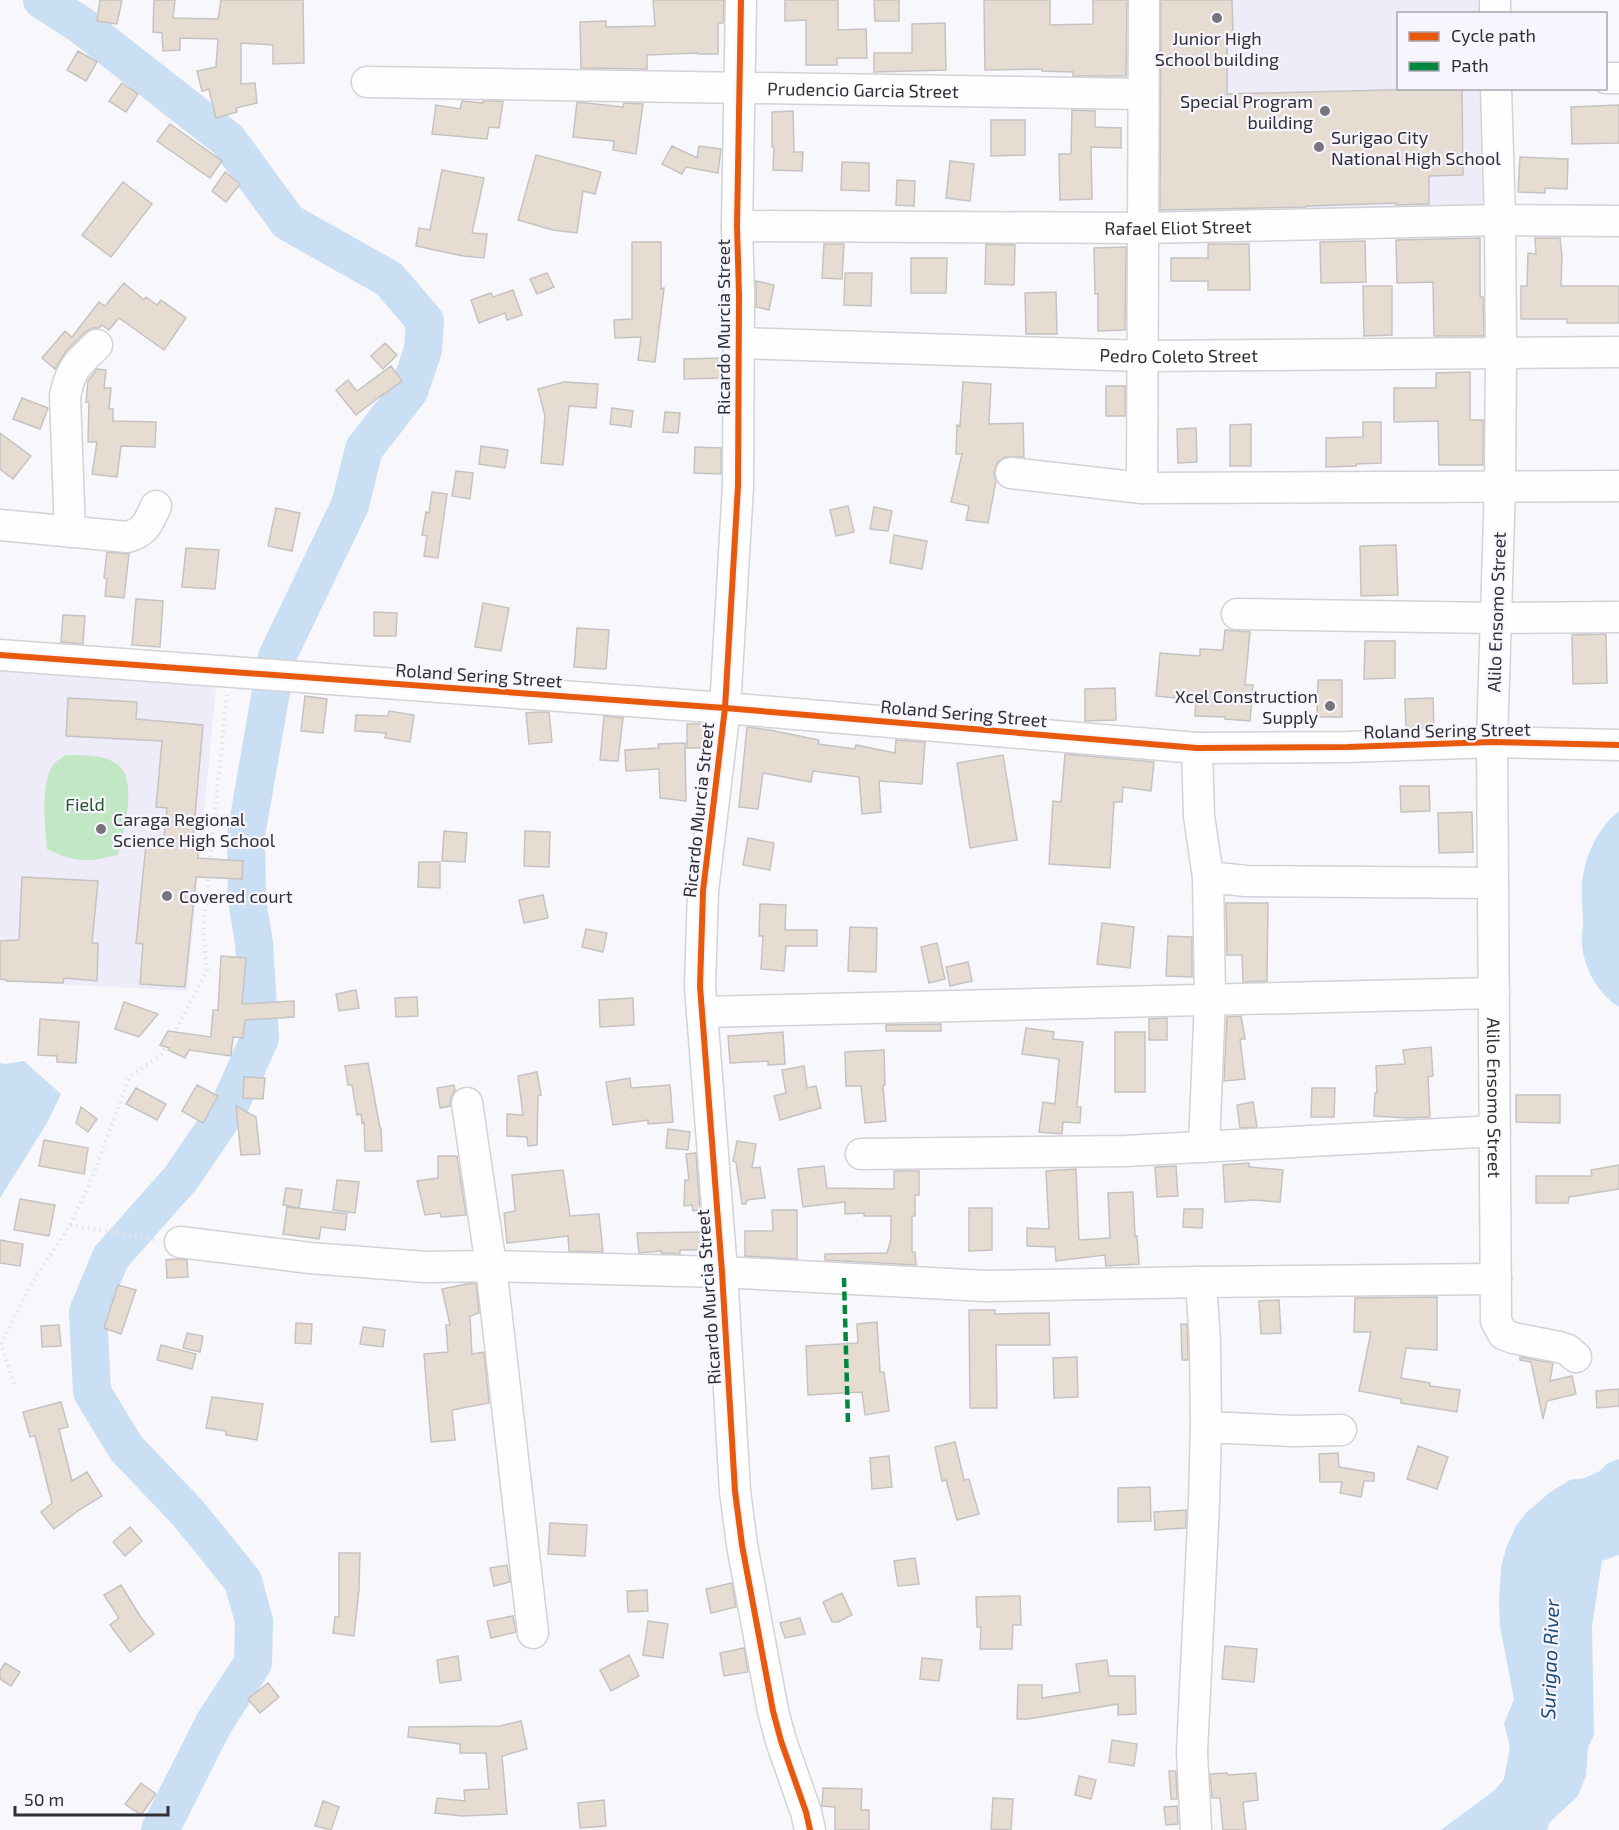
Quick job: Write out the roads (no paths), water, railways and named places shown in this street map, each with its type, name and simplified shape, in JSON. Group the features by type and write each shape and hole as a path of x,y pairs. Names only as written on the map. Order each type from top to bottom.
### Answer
{"street":[{"name":"Ricardo Murcia Street","path":"741,0 737,226 738,486 724,708 703,891 700,986 722,1272 735,1491 742,1545 780,1741 806,1812 810,1830"},
{"path":"1142,488 1144,0"},
{"name":"Prudencio Garcia Street","path":"367,82 1143,94"},
{"name":"Alilo Ensomo Street","path":"1496,90 1501,352 1500,486 1492,742 1496,1321 1503,1334 1559,1347 1568,1350 1576,1357"},
{"name":"Rafael Eliot Street","path":"737,226 1144,228 1500,220 1619,221"},
{"name":"Pedro Coleto Street","path":"739,343 1142,356 1619,352"},
{"path":"70,532 65,396 69,377 78,363 97,345"},
{"path":"1011,473 1142,488 1619,486"},
{"path":"0,525 127,537 138,534 146,528 156,506"},
{"path":"1237,614 1495,618 1619,617"},
{"name":"Roland Sering Street","path":"0,655 724,708 1197,748 1348,747 1492,742 1619,745"},
{"path":"1197,748 1199,816 1208,878 1210,999 1204,1148"},
{"path":"1208,878 1246,881 1493,883"},
{"path":"702,1012 1494,993"},
{"path":"467,1103 491,1266 533,1633"},
{"path":"861,1154 1126,1151 1495,1131"},
{"path":"166,1241 322,1259 426,1267 491,1266 722,1272 986,1286 1496,1279"},
{"path":"1196,1830 1192,1752 1206,1427 1205,1342 1201,1282"},
{"path":"1206,1427 1294,1431 1341,1430"}],"water":[{"path":"1619,811 1619,1007 1599,988 1586,964 1582,939 1582,884 1593,844 1611,818"},
{"path":"24,1061 61,1094 47,1123 0,1198 0,1063"},
{"name":"Surigao River","path":"1619,1459 1619,1555 1602,1561 1592,1626 1594,1735 1588,1748 1586,1776 1578,1796 1550,1822 1547,1830 1441,1830 1495,1790 1504,1779 1510,1747 1504,1724 1514,1699 1500,1626 1499,1604 1501,1568 1506,1548 1516,1526 1526,1513 1549,1493 1570,1480 1585,1478 1600,1471 1608,1463"}],"waterway":[{"path":"42,0 81,25 228,140 288,222 389,279 425,321 423,350 409,391 364,449 350,505 277,657 246,835 247,900 254,943 260,1038 228,1109 181,1178 111,1257 88,1312 92,1392 126,1448 188,1513 243,1581 254,1621 253,1663 214,1723 160,1830"}],"place":[{"name":"Junior High School building","path":"1217,18"},
{"name":"Special Program building","path":"1325,111"},
{"name":"Surigao City National High School","path":"1319,147"},
{"name":"Xcel Construction Supply","path":"1330,706"},
{"name":"Caraga Regional Science High School","path":"101,829"},
{"name":"Covered court","path":"167,896"}],"park label":[{"name":"Field","path":"85,804"}]}
